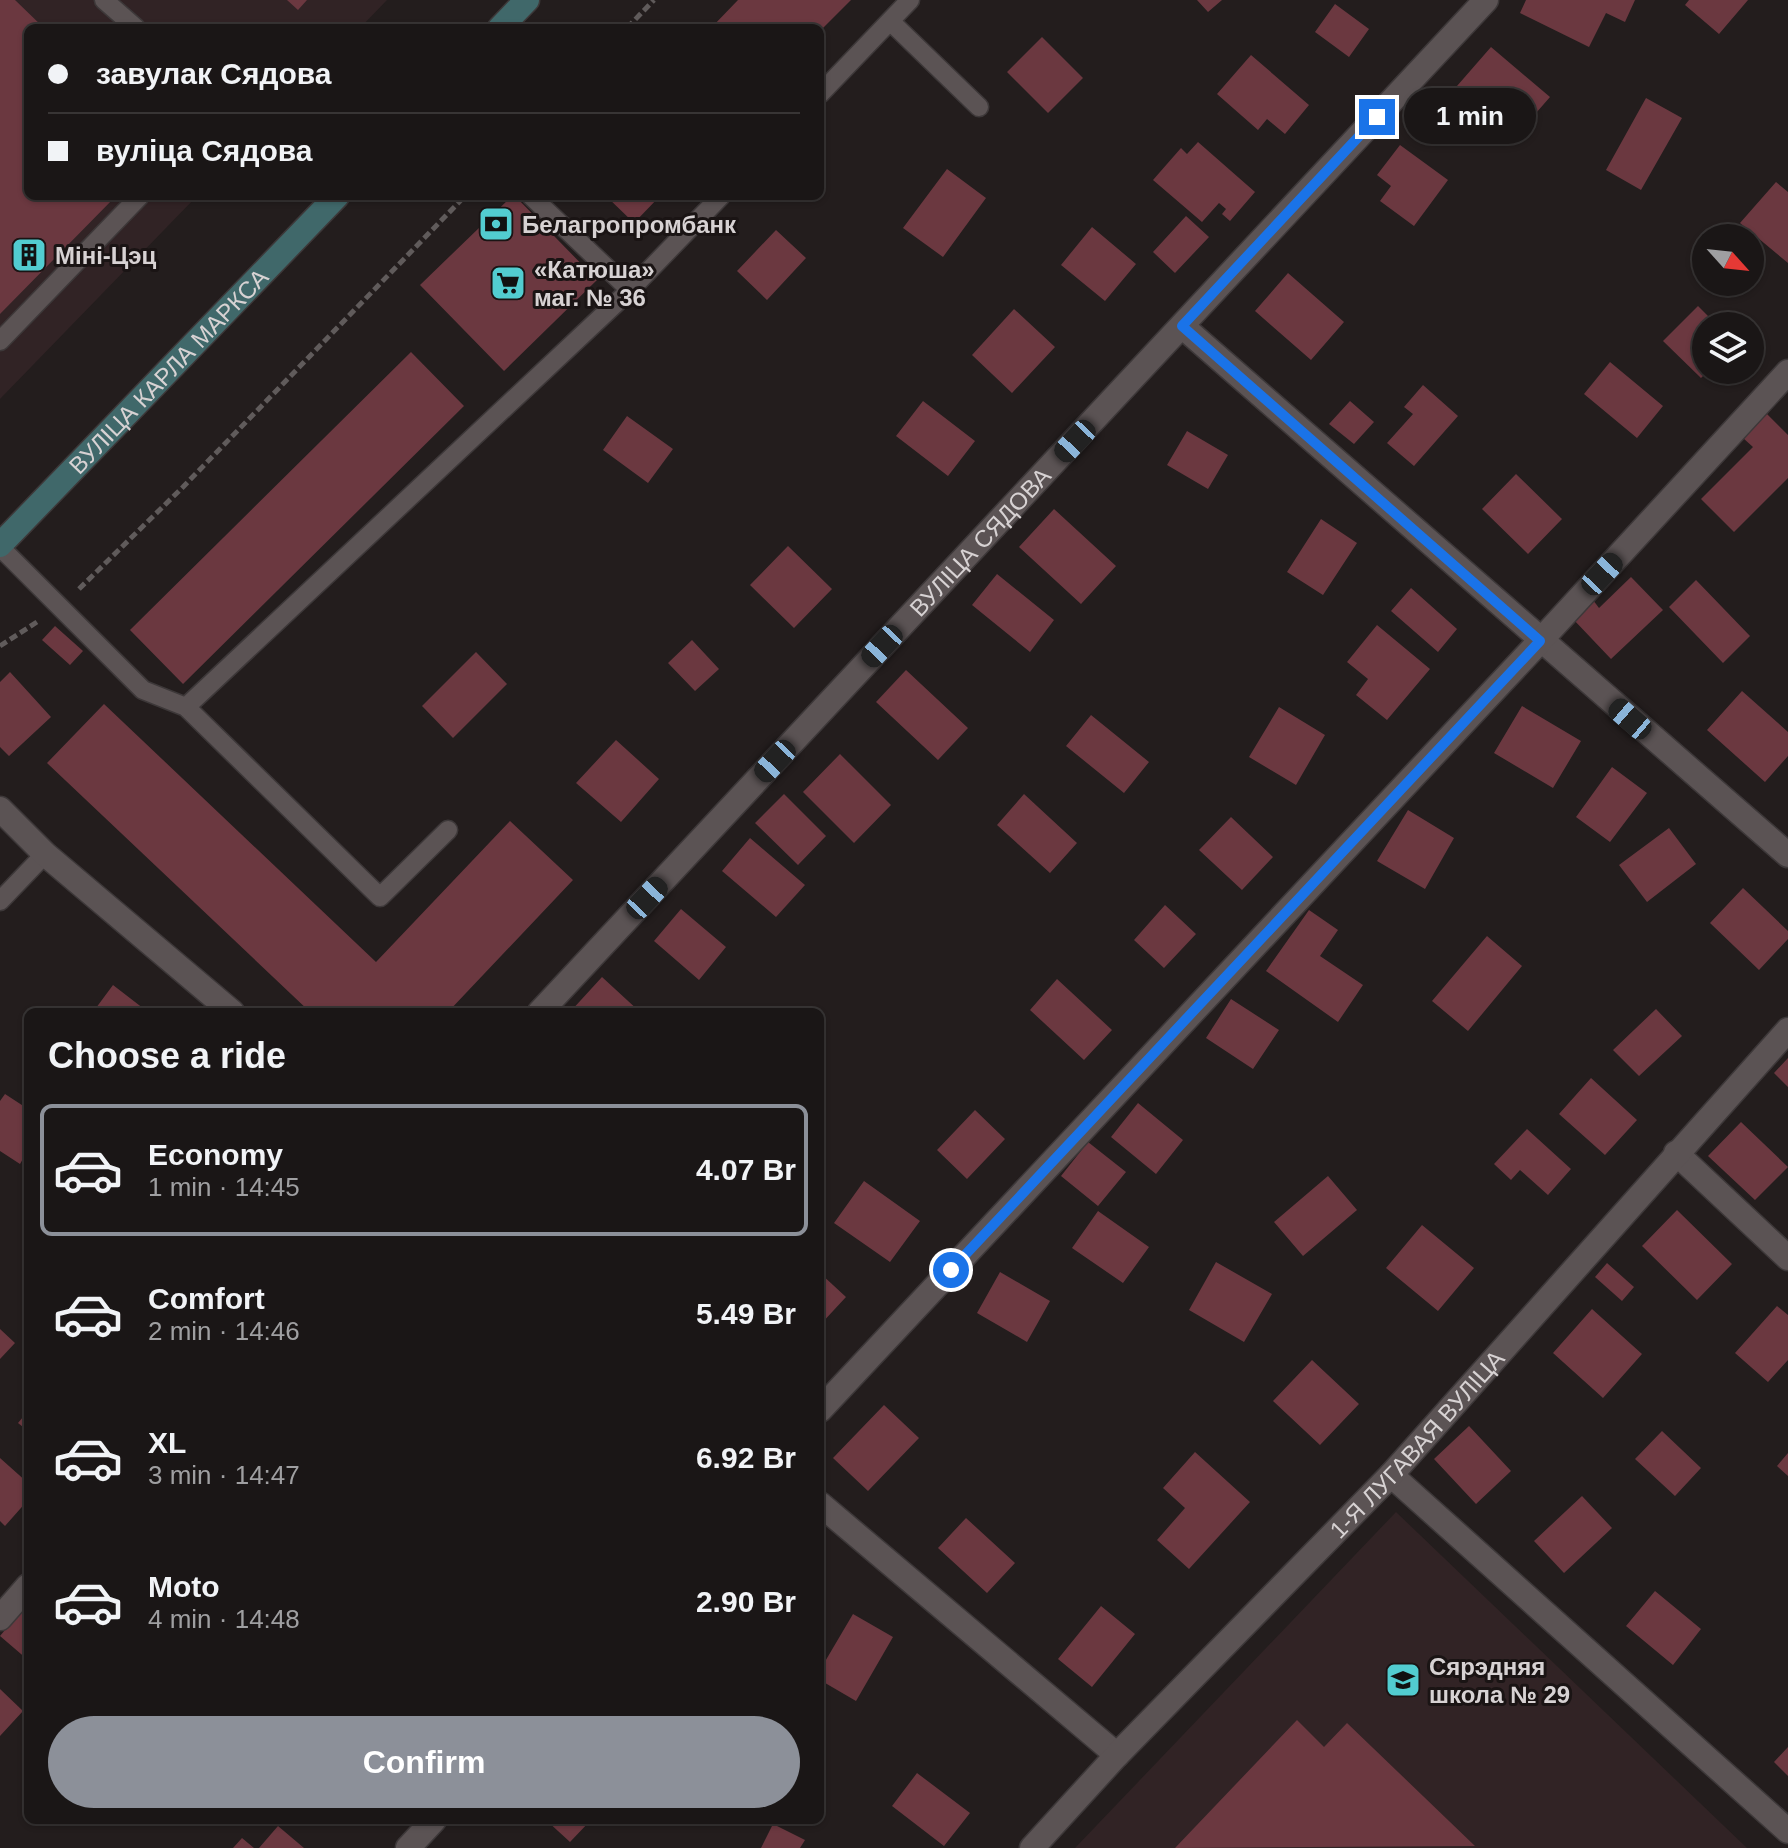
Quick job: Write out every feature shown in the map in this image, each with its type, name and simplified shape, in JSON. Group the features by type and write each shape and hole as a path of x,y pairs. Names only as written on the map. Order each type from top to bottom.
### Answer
{"main road":[{"path":"504,24 527,0"},
{"name":"ВУЛІЦА КАРЛА МАРКСА","path":"0,546 326,200"}],"street":[{"name":"ВУЛІЦА СЯДОВА","path":"544,1008 1486,0"},
{"path":"1182,326 1788,855"},
{"path":"824,1406 1788,372"},
{"path":"0,809 45,854 227,1008"},
{"name":"1-Я ЛУГАВАЯ ВУЛІЦА","path":"1032,1848 1117,1755 1391,1475 1788,1030"},
{"path":"1676,1153 1788,1258"},
{"path":"1391,1475 1788,1831"},
{"path":"824,1507 1117,1755"},
{"path":"0,1618 24,1591"},
{"path":"408,1848 430,1824"}],"lane":[{"path":"104,0 131,24"},
{"path":"824,90 910,0"},
{"path":"890,21 979,107"},
{"path":"0,341 136,200"},
{"path":"535,200 630,290"},
{"path":"186,707 630,290 717,200"},
{"path":"0,546 143,690 186,707 380,897 448,830"},
{"path":"0,901 45,854"}],"path":[{"path":"631,24 654,0"},
{"path":"0,646 60,608 183,487 461,200"}],"shaded area":[{"path":"0,0 387,0 364,24 24,24 24,200 193,200 0,399"},
{"name":"Сярэдняя школа № 29","path":"1396,1512 1747,1848 1075,1848"}],"building":[{"name":"Міні-Цэц","path":"0,0 15,0 40,24 24,24 24,200 112,200 0,314"},
{"path":"287,0 307,0 298,10"},
{"path":"738,0 851,0 824,27 824,24 715,24"},
{"path":"1197,0 1222,0 1208,12"},
{"path":"1526,0 1635,0 1625,22 1606,13 1589,47 1520,13"},
{"path":"1689,0 1748,0 1719,34 1685,5"},
{"path":"1335,4 1369,29 1349,57 1315,32"},
{"path":"1042,37 1083,78 1048,113 1007,72"},
{"path":"1491,47 1550,97 1516,136 1457,86"},
{"path":"1251,55 1309,105 1285,134 1267,119 1258,130 1217,94"},
{"path":"1646,98 1682,118 1641,190 1606,170"},
{"path":"1426,111 1442,125 1431,138 1414,124"},
{"path":"1198,142 1255,192 1230,221 1222,214 1226,209 1219,203 1202,222 1153,180 1181,148 1187,154"},
{"path":"1400,145 1448,180 1414,226 1380,201 1391,186 1377,175"},
{"path":"947,169 986,198 943,257 903,228"},
{"path":"1776,182 1788,192 1788,263 1764,243 1764,224 1740,223"},
{"name":"«Катюша» маг. № 36","path":"508,200 519,200 597,280 504,371 420,285"},
{"path":"610,200 656,200 634,223"},
{"path":"1186,216 1209,237 1175,273 1153,252"},
{"path":"1092,227 1136,264 1105,301 1061,265"},
{"path":"776,230 806,258 767,300 737,271"},
{"path":"1288,273 1344,322 1311,360 1255,311"},
{"path":"1014,309 1055,347 1012,393 972,355"},
{"path":"1692,312 1692,369 1663,341"},
{"path":"411,352 464,406 183,684 130,630"},
{"path":"1610,362 1663,406 1637,438 1584,394"},
{"path":"1423,385 1458,416 1414,466 1387,443 1413,414 1404,407"},
{"path":"923,401 975,441 948,476 896,436"},
{"path":"1350,401 1374,422 1354,444 1329,424"},
{"path":"1767,414 1788,435 1788,478 1734,532 1701,499 1753,447 1743,438"},
{"path":"627,416 673,449 648,483 603,450"},
{"path":"1187,431 1228,455 1208,489 1167,465"},
{"path":"1516,474 1562,519 1528,554 1482,509"},
{"path":"1054,509 1116,566 1081,604 1019,547"},
{"path":"1321,519 1357,543 1323,595 1287,572"},
{"path":"788,546 832,589 794,628 750,585"},
{"path":"997,574 1054,620 1030,652 972,605"},
{"path":"1631,577 1663,610 1611,659 1573,619 1593,600 1599,608"},
{"path":"1696,580 1750,636 1723,663 1669,607"},
{"path":"1411,588 1457,629 1438,652 1391,611"},
{"path":"1377,625 1430,669 1387,720 1356,695 1368,679 1347,662"},
{"path":"55,626 83,651 70,665 42,640"},
{"path":"692,640 719,669 695,691 668,663"},
{"path":"476,652 507,684 453,738 422,706"},
{"path":"906,670 968,728 938,760 876,702"},
{"path":"10,672 51,717 9,756 0,747 0,682"},
{"path":"1742,691 1788,732 1788,756 1765,782 1707,730"},
{"path":"104,704 376,962 510,821 573,880 452,1008 306,1008 47,763"},
{"path":"1522,706 1581,741 1553,788 1494,753"},
{"path":"1279,707 1325,735 1296,785 1249,757"},
{"path":"1091,715 1149,762 1124,793 1066,746"},
{"path":"616,740 659,779 621,822 576,783"},
{"path":"840,754 891,805 854,843 803,792"},
{"path":"1612,767 1647,793 1610,842 1576,817"},
{"path":"784,794 826,836 798,865 755,823"},
{"path":"1024,794 1077,843 1050,873 997,825"},
{"path":"1408,810 1454,838 1425,889 1377,861"},
{"path":"1231,817 1273,857 1242,890 1199,850"},
{"path":"1669,828 1696,864 1647,902 1619,865"},
{"path":"750,838 805,885 776,917 722,871"},
{"path":"1743,888 1788,931 1788,939 1759,970 1710,923"},
{"path":"1165,905 1196,934 1164,968 1134,940"},
{"path":"681,909 726,947 699,980 654,941"},
{"path":"1309,910 1338,930 1320,956 1363,985 1338,1022 1266,971"},
{"path":"1487,936 1522,966 1468,1031 1432,1001"},
{"path":"602,977 636,1008 574,1008"},
{"path":"1057,979 1112,1030 1084,1060 1030,1010"},
{"path":"113,985 143,1008 96,1008"},
{"path":"1231,999 1279,1030 1253,1069 1206,1038"},
{"path":"1656,1009 1682,1036 1639,1076 1613,1050"},
{"path":"1788,1058 1788,1087 1774,1073"},
{"path":"1591,1078 1637,1120 1605,1155 1559,1114"},
{"path":"5,1094 24,1106 24,1157 20,1164 0,1151 0,1101"},
{"path":"1138,1103 1183,1140 1156,1174 1111,1137"},
{"path":"975,1110 1005,1139 967,1179 937,1150"},
{"path":"1741,1122 1788,1167 1755,1200 1708,1156"},
{"path":"1527,1129 1571,1169 1548,1195 1520,1170 1511,1180 1494,1164"},
{"path":"1088,1142 1126,1172 1098,1206 1061,1176"},
{"path":"1328,1176 1357,1210 1303,1256 1274,1222"},
{"path":"864,1181 920,1221 890,1262 834,1223"},
{"path":"1677,1210 1732,1264 1697,1300 1642,1246"},
{"path":"1098,1211 1149,1247 1123,1283 1072,1248"},
{"path":"1422,1225 1474,1268 1438,1311 1386,1268"},
{"path":"1216,1262 1272,1294 1244,1342 1189,1310"},
{"path":"1607,1263 1634,1287 1622,1301 1595,1277"},
{"path":"1000,1272 1050,1301 1027,1342 977,1313"},
{"path":"824,1277 846,1297 824,1321"},
{"path":"1777,1306 1788,1315 1788,1360 1768,1382 1735,1353"},
{"path":"1592,1309 1642,1354 1603,1398 1553,1353"},
{"path":"0,1329 15,1343 0,1359"},
{"path":"1312,1360 1359,1404 1320,1445 1273,1401"},
{"path":"884,1405 919,1438 868,1491 833,1458"},
{"path":"1469,1426 1511,1471 1476,1504 1434,1459"},
{"path":"1662,1431 1701,1468 1675,1496 1635,1459"},
{"path":"1195,1452 1250,1502 1189,1569 1157,1540 1185,1508 1163,1488"},
{"path":"1788,1453 1788,1476 1777,1466"},
{"path":"0,1458 24,1479 24,1505 5,1526 0,1521"},
{"path":"1582,1496 1612,1528 1564,1573 1534,1541"},
{"path":"966,1518 1015,1563 987,1593 938,1548"},
{"path":"1655,1591 1701,1629 1673,1665 1626,1626"},
{"path":"1101,1606 1135,1634 1092,1687 1058,1659"},
{"path":"24,1607 24,1657 0,1636"},
{"path":"853,1614 893,1637 856,1701 824,1682 824,1663"},
{"path":"0,1689 23,1711 0,1736"},
{"path":"1297,1720 1324,1747 1347,1723 1475,1846 1175,1848"},
{"path":"1788,1747 1788,1776 1774,1762"},
{"path":"917,1773 970,1813 944,1846 892,1806"},
{"path":"550,1824 587,1824 570,1842"},
{"path":"773,1824 805,1840 800,1848 761,1848"},
{"path":"278,1826 304,1848 259,1848"},
{"path":"242,1838 254,1848 233,1848"}],"place":[{"name":"Белагропромбанк","path":"496,224"},
{"name":"Міні-Цэц","path":"29,255"},
{"name":"«Катюша» маг. № 36","path":"508,283"},
{"name":"Сярэдняя школа № 29","path":"1403,1680"}],"route":[{"path":"951,1270 1540,641 1182,326 1377,117"}]}
